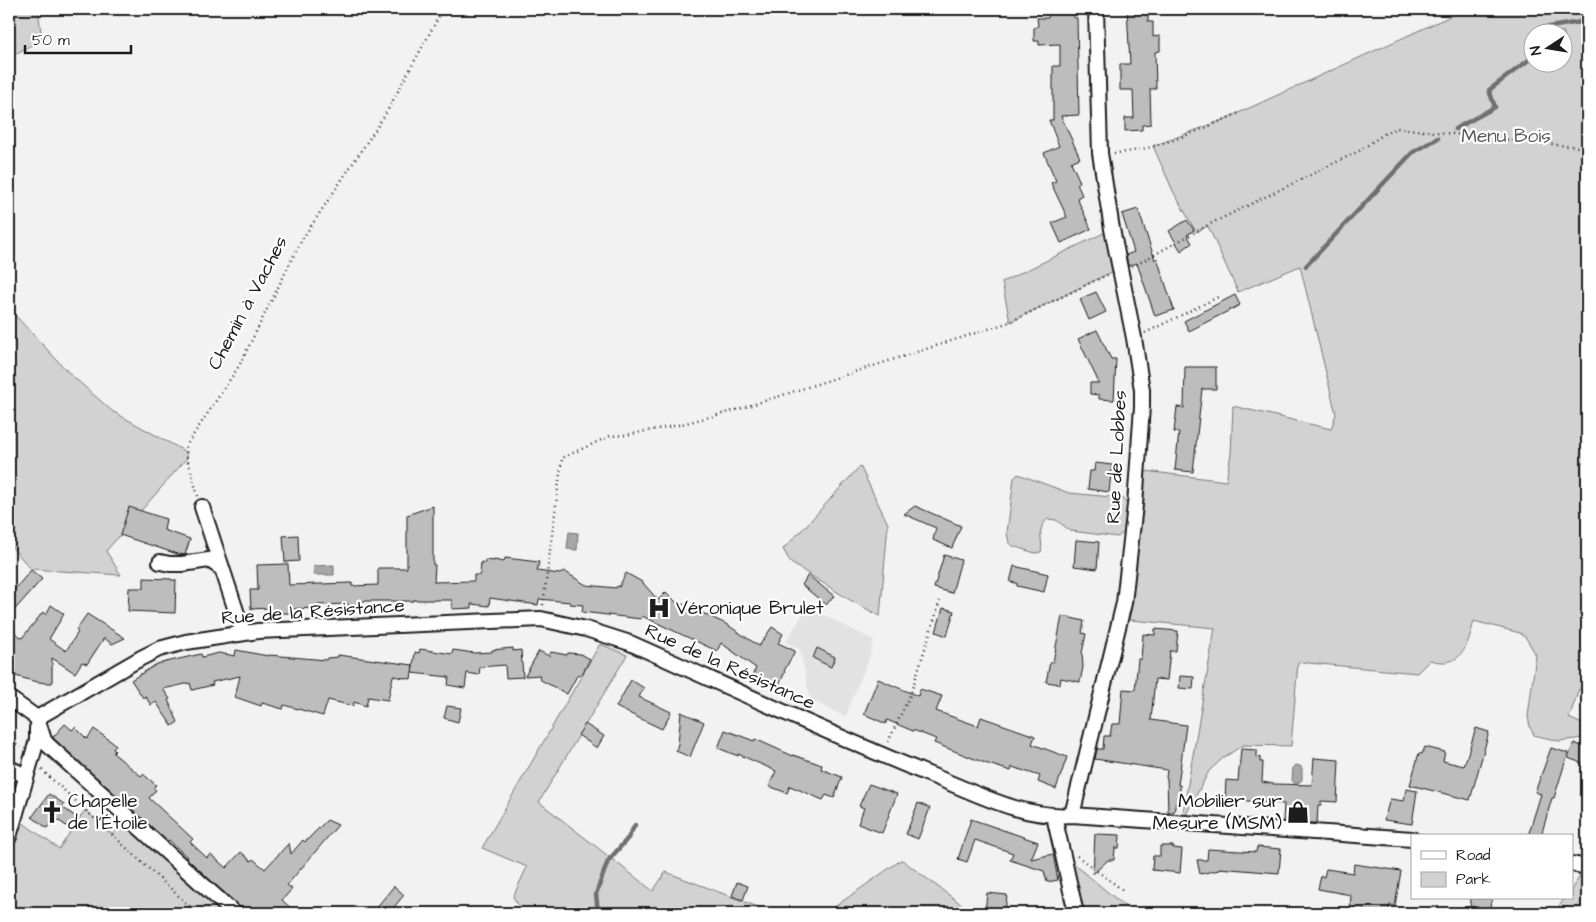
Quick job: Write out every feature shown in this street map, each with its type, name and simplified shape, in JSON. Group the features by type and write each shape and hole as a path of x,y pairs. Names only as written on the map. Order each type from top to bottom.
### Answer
{"street":[{"name":"Rue de Lobbes","path":"1072,816 1124,603 1135,505 1142,407 1142,390 1134,338 1110,219 1100,153 1096,9"},
{"path":"202,507 243,632"},
{"path":"160,562 182,564 209,560 221,568"},
{"name":"Rue de la Résistance","path":"37,718 131,663 159,650 186,642 243,632 541,619 586,629 630,643 882,755 1002,804 1025,811 1054,816 1411,839"},
{"path":"9,698 37,718 44,740 48,745 234,913"},
{"path":"9,837 37,740 37,718"},
{"path":"9,768 26,776"},
{"path":"1054,816 1076,913"},
{"path":"1574,865 1587,868"}],"path":[{"name":"Chemin à Vaches","path":"202,507 187,458 186,446 239,366 301,241 384,115 443,9"},
{"path":"1100,153 1130,153 1145,149 1239,113"},
{"path":"541,619 562,458 610,436 626,435 678,425 733,411 1010,322 1120,268 1131,268 1208,225 1359,151 1387,132 1397,128 1587,148"},
{"path":"1134,338 1218,297"},
{"path":"882,755 909,701 940,600"},
{"path":"31,759 197,913"},
{"path":"1061,845 1124,891"}],"shaded area":[{"path":"569,532 578,533 577,550 567,549"},
{"path":"334,565 334,575 314,575 314,566"},
{"path":"807,607 874,640 869,658 845,717 810,699 800,649 786,642"},
{"path":"1296,765 1302,768 1302,780 1294,783 1292,780 1293,768"}],"green space":[{"path":"9,9 38,9 42,40 9,57"},
{"name":"Menu Bois","path":"1466,9 1587,9 1587,695 1579,689 1569,718 1582,724 1583,738 1559,741 1534,735 1528,716 1536,655 1526,638 1520,633 1474,621 1469,639 1461,654 1449,661 1430,660 1417,673 1298,662 1291,746 1243,745 1223,758 1209,771 1181,824 1215,628 1121,619 1137,470 1226,481 1231,454 1233,406 1331,429 1336,414 1300,266 1238,292 1208,226 1196,232 1173,191 1153,146 1223,120"},
{"path":"1112,229 1120,268 1010,322 1002,282"},
{"path":"13,313 69,373 112,411 186,452 187,458 106,551 121,575 31,569 9,544 9,315"},
{"path":"860,466 888,524 880,616 850,600 791,563 783,549"},
{"path":"1018,474 1069,493 1122,498 1127,504 1125,531 1118,537 1071,531 1056,520 1048,519 1041,531 1041,552 1035,553 1013,546 1009,542 1007,533 1014,478"},
{"path":"600,644 627,655 539,802 653,891 666,872 774,913 524,913 513,897 527,867 482,848"},
{"path":"85,810 113,835 124,814 234,913 9,913 9,837 15,817 59,849"},
{"path":"901,860 973,913 826,913"},
{"path":"1066,864 1074,864 1133,913 1076,913"},
{"path":"1581,866 1587,867 1587,913 1554,913 1564,900 1574,900 1574,885 1579,878"}],"building":[{"path":"1050,9 1072,9 1073,17 1077,18 1079,115 1061,116 1080,158 1071,162 1080,182 1077,184 1082,195 1077,198 1091,229 1061,243 1052,223 1067,217 1051,183 1056,181 1044,153 1059,146 1049,120 1053,120 1053,66 1060,66 1060,44 1039,45 1039,41 1034,41 1034,28 1038,26 1037,18 1048,18"},
{"path":"1127,9 1148,9 1148,22 1153,22 1153,37 1160,36 1160,51 1155,52 1156,89 1150,89 1151,124 1142,125 1142,130 1125,131 1125,118 1134,118 1133,90 1120,90 1120,64 1130,64"},
{"path":"1138,209 1174,310 1155,316 1137,263 1128,266 1126,255 1134,252 1122,214"},
{"path":"1187,220 1194,230 1187,235 1192,243 1181,251 1169,231"},
{"path":"1096,292 1106,312 1089,320 1080,299"},
{"path":"1235,295 1240,305 1189,331 1184,321"},
{"path":"1097,330 1111,359 1116,359 1114,400 1099,399 1099,395 1090,394 1090,383 1099,383 1078,339"},
{"path":"1185,367 1216,367 1216,389 1202,389 1193,472 1175,470 1179,432 1174,432 1177,407 1184,408"},
{"path":"1095,463 1112,465 1109,492 1088,489 1090,471 1094,471"},
{"path":"433,506 434,582 474,581 474,575 480,575 481,562 485,563 485,560 494,560 504,562 505,558 539,562 537,571 560,574 564,571 586,585 616,588 617,586 619,587 626,573 642,582 658,600 666,592 680,606 683,604 726,624 759,646 772,627 783,634 778,643 795,651 778,687 753,674 756,668 721,643 717,651 642,616 641,619 582,612 583,605 570,604 570,602 539,599 538,605 490,598 489,606 471,604 472,608 452,609 452,600 413,600 359,601 359,606 348,606 348,604 318,605 318,608 291,609 291,613 269,613 269,608 251,609 250,590 258,590 257,565 288,564 289,585 352,583 352,586 378,585 378,568 407,568 407,515"},
{"path":"915,506 961,526 952,548 933,540 936,528 904,514"},
{"path":"129,507 166,519 164,530 190,539 185,555 120,535"},
{"path":"298,535 299,561 285,562 283,536"},
{"path":"1076,540 1099,542 1097,569 1074,566"},
{"path":"944,555 961,560 952,593 934,588"},
{"path":"1014,566 1048,574 1044,592 1017,586 1017,583 1010,582"},
{"path":"31,570 42,579 9,616 9,596"},
{"path":"808,575 834,596 826,605 802,585"},
{"path":"144,578 176,580 175,613 128,611 129,588 144,588"},
{"path":"51,605 64,614 49,639 66,651 78,632 76,630 87,614 125,638 112,644 104,638 87,664 82,662 75,673 52,658 52,683 33,681 9,674 9,628 22,638 43,612 46,615"},
{"path":"943,608 954,611 947,636 936,632"},
{"path":"1062,616 1084,621 1082,633 1086,634 1082,653 1083,667 1080,682 1061,678 1060,684 1046,682 1050,662 1053,662"},
{"path":"1155,629 1178,631 1176,651 1170,651 1167,680 1155,679 1151,720 1186,725 1178,785 1180,785 1180,802 1176,802 1174,812 1168,812 1167,770 1095,759 1097,749 1103,749 1104,736 1110,736 1112,724 1120,724 1123,689 1135,690 1138,659 1141,659 1143,634 1155,635"},
{"path":"513,648 513,651 521,650 523,677 506,678 505,665 480,667 479,675 467,673 465,688 448,685 449,677 412,673 415,652 419,653 420,649 452,654 453,650 474,653"},
{"path":"817,648 835,657 831,667 813,658"},
{"path":"236,650 268,656 326,660 327,658 338,657 338,655 413,665 411,679 393,676 388,700 368,697 366,706 354,702 353,706 328,700 323,716 284,705 283,709 262,703 261,706 235,697 240,676 212,682 213,685 192,690 190,683 163,689 170,699 168,700 178,722 172,726 156,702 151,705 145,696 143,698 131,680 157,664 201,654 202,657 219,653 235,656"},
{"path":"539,651 549,656 551,652 567,655 568,653 581,654 590,659 581,676 578,674 567,694 539,679 540,675 525,676"},
{"path":"1180,676 1194,677 1193,689 1179,688"},
{"path":"878,679 918,696 920,689 942,696 936,711 978,726 981,717 1035,736 1032,744 1067,757 1056,789 1038,782 1040,776 1012,767 1011,771 985,763 934,743 936,739 887,720 886,724 864,714"},
{"path":"631,680 644,688 639,697 671,712 662,729 616,707"},
{"path":"447,706 461,708 458,722 444,718"},
{"path":"681,712 704,722 690,757 676,751"},
{"path":"65,724 72,730 75,727 87,739 94,729 116,745 113,753 141,776 143,774 156,785 153,788 156,790 149,798 193,839 190,842 207,858 210,854 226,868 241,852 251,861 253,859 265,869 289,843 291,854 303,840 305,842 327,820 338,825 287,885 292,889 282,900 296,913 245,913 169,840 167,841 54,739 53,737"},
{"path":"585,724 604,736 597,748 578,735"},
{"path":"1476,728 1489,732 1470,800 1410,785 1419,753 1422,754 1425,747 1445,752 1443,761 1464,766"},
{"path":"725,730 754,741 755,739 793,756 822,765 821,769 842,777 834,798 826,795 823,800 790,786 787,793 769,786 776,771 738,754 738,756 718,748"},
{"path":"1574,743 1587,748 1587,765 1568,758"},
{"path":"1551,748 1568,753 1542,834 1529,834 1541,794 1535,792"},
{"path":"1241,749 1257,750 1257,758 1260,757 1260,762 1263,762 1262,782 1274,784 1312,785 1314,758 1339,760 1337,802 1321,801 1321,806 1318,806 1317,823 1311,823 1283,820 1284,804 1225,799 1226,780 1238,781"},
{"path":"869,784 897,794 882,833 858,824 864,808 859,806"},
{"path":"1406,789 1417,791 1412,824 1384,820 1390,799 1404,801"},
{"name":"Chapelle de l'Étoile","path":"49,794 64,804 62,807 76,817 69,828 55,818 47,828 32,817"},
{"path":"918,803 930,808 918,839 906,834"},
{"path":"971,819 1038,842 1031,859 1053,854 1058,880 1047,882 1044,871 1010,860 1013,853 975,840 967,862 958,859"},
{"path":"1095,834 1120,835 1119,848 1115,848 1114,860 1108,860 1093,874"},
{"path":"1160,846 1173,846 1173,848 1182,849 1180,873 1152,870 1153,856 1160,856"},
{"path":"1257,847 1281,849 1279,873 1219,868 1219,870 1200,874 1197,860 1207,860 1208,849 1256,852"},
{"path":"1354,864 1401,871 1395,906 1390,905 1388,913 1350,910 1351,895 1318,889 1321,876 1324,877 1326,869 1353,873"},
{"path":"737,882 748,886 743,900 732,896"},
{"path":"394,886 404,895 389,913 372,913"},
{"path":"987,893 1007,895 1005,913 985,913"},
{"path":"1471,900 1492,900 1489,911 1470,909"}],"waterway":[{"path":"1574,23 1587,21"},
{"path":"1455,129 1495,107 1489,90 1524,64"},
{"path":"1306,266 1412,153 1438,138"},
{"path":"598,913 596,894 608,861 628,838 635,825"}],"place":[{"name":"Véronique Brulet","path":"659,608"},
{"name":"Chapelle de l'Étoile","path":"52,812"},
{"name":"Mobilier sur Mesure (MSM)","path":"1298,812"}]}
